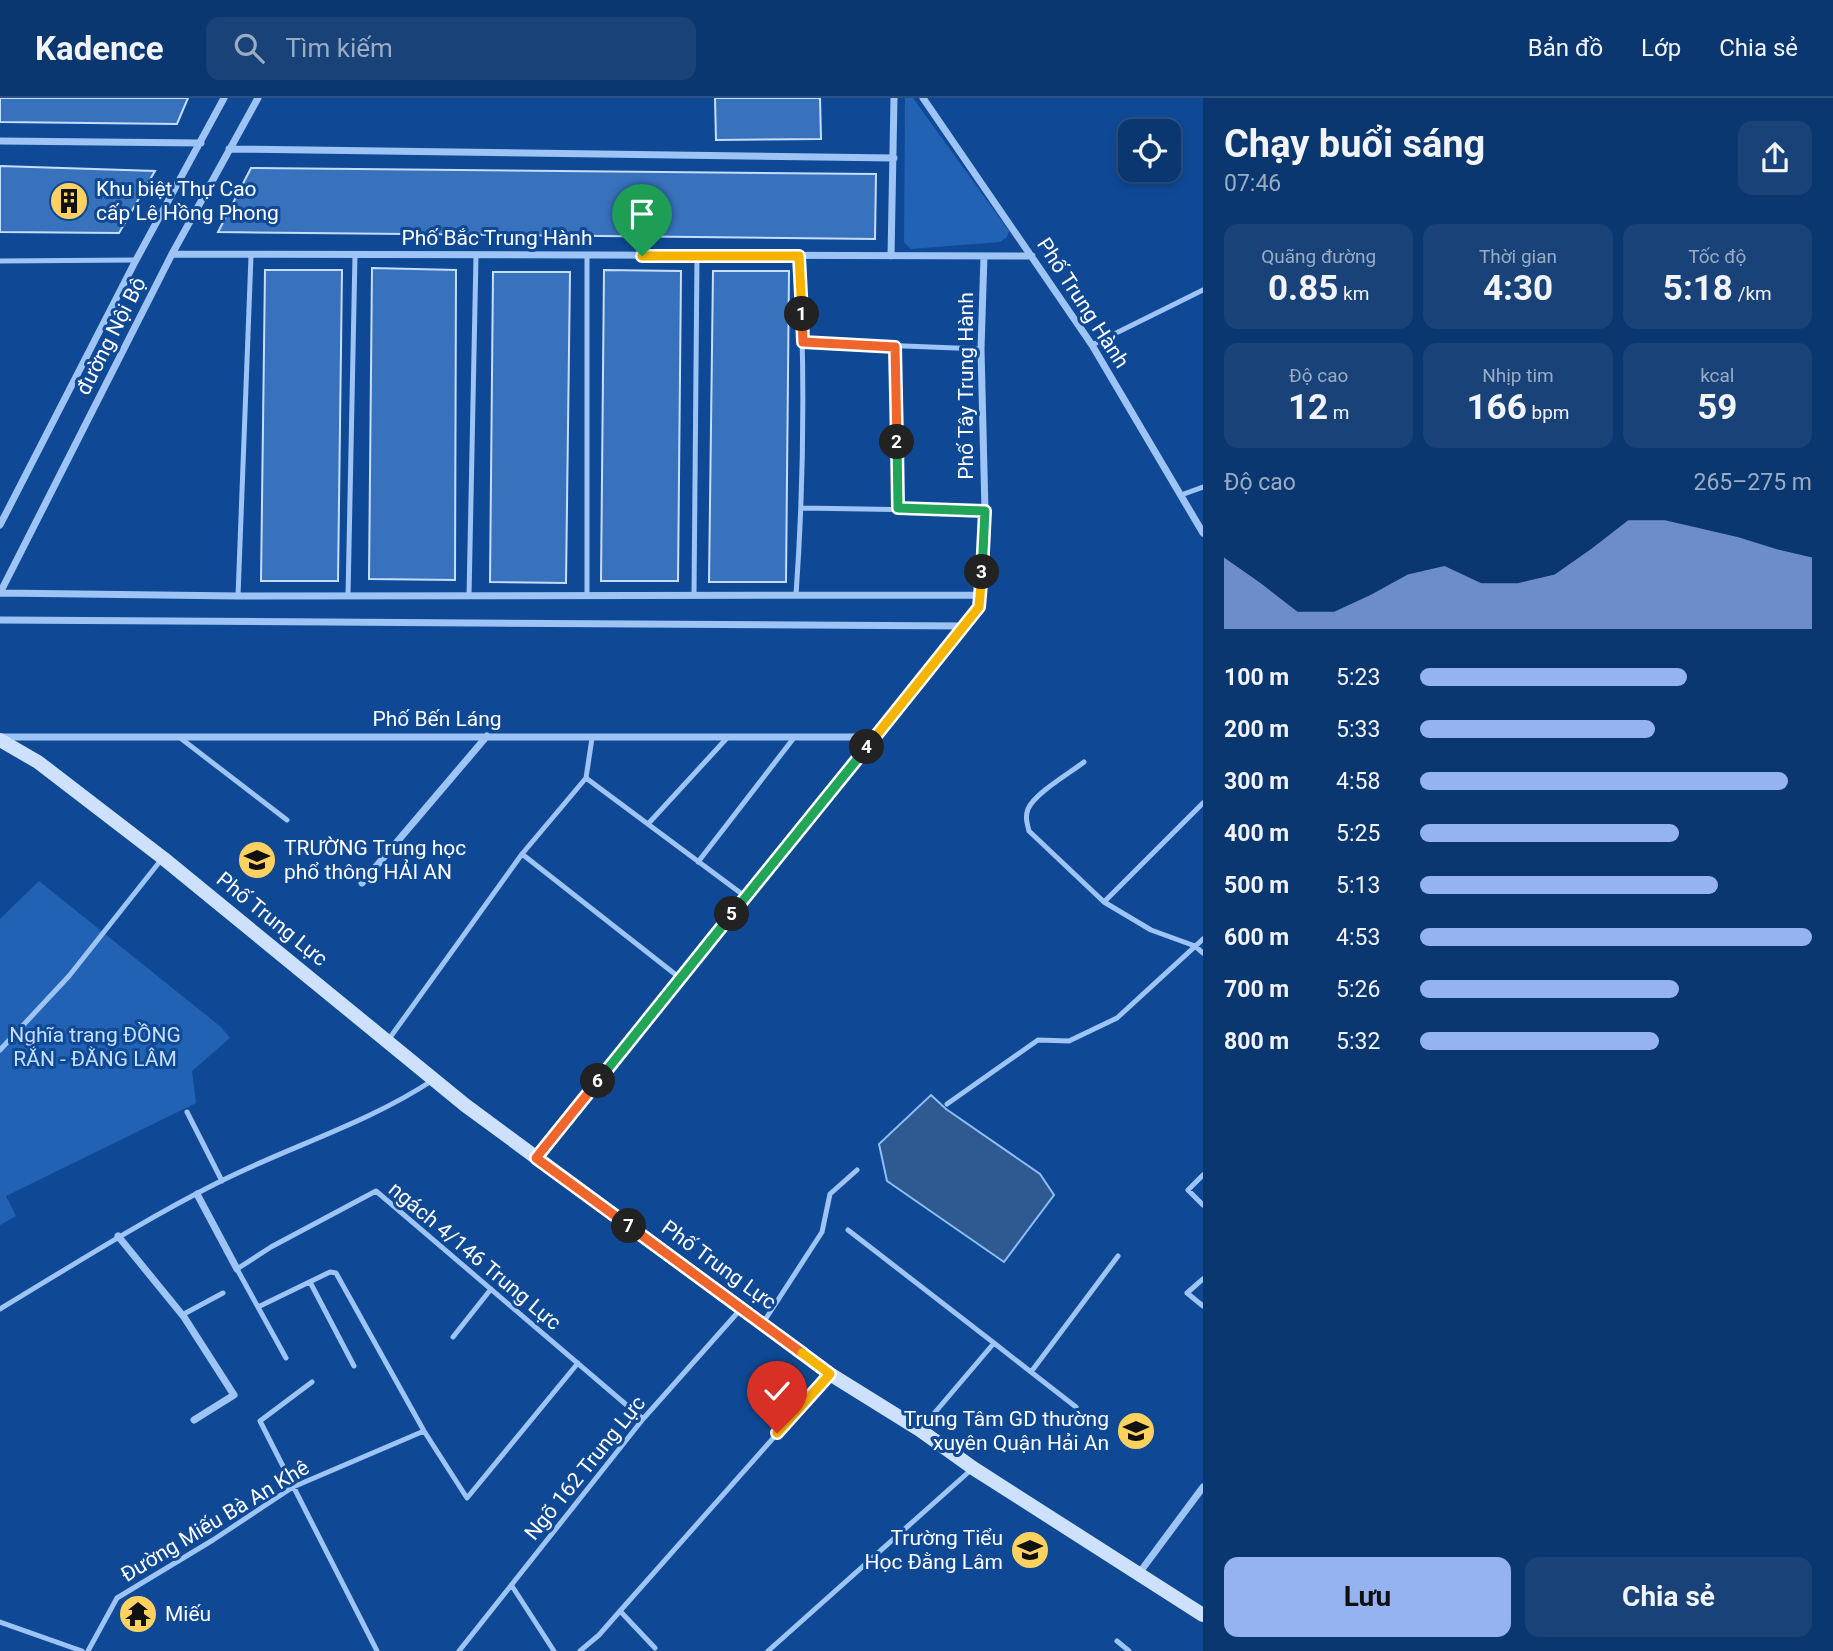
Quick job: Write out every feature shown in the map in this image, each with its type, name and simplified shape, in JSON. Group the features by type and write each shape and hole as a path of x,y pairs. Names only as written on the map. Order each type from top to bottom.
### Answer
{"street":[{"name":"đường Nội Bộ","path":"0,525 136,260 224,98"},
{"name":"đường Nội Bộ","path":"0,593 172,254 258,98"},
{"path":"891,256 894,98"},
{"name":"Phố Trung Hành","path":"923,98 1092,345 1203,533"},
{"path":"0,141 201,143"},
{"path":"229,149 894,158"},
{"name":"Phố Bắc Trung Hành","path":"172,254 1032,256"},
{"name":"Phố Tây Trung Hành","path":"536,1158 979,607 985,511 982,349 984,256"},
{"path":"0,593 238,596 981,595"},
{"path":"0,620 964,626"},
{"path":"362,883 487,736"},
{"name":"Phố Bến Láng","path":"0,738 874,737"},
{"name":"Phố Trung Lực","path":"0,738 38,762 163,858 433,1080 830,1374 1203,1615"},
{"path":"197,1194 237,1269"},
{"path":"118,1236 182,1315 234,1395 194,1420"},
{"path":"1140,1572 1203,1487"}],"lane":[{"path":"348,596 355,255"},
{"path":"238,596 251,256"},
{"path":"468,596 476,256"},
{"path":"587,256 587,596"},
{"path":"694,595 697,256"},
{"path":"796,596 802,509 803,342 799,256"},
{"path":"0,261 136,260"},
{"path":"1092,345 1203,289"},
{"path":"803,342 982,349"},
{"path":"895,347 898,508"},
{"path":"1181,495 1203,487"},
{"path":"802,509 985,511"},
{"path":"179,737 287,820"},
{"path":"388,1041 522,854 586,778 592,738"},
{"path":"648,824 727,738"},
{"path":"698,862 793,739"},
{"path":"1084,762 1028,807 1026,820 1029,831 1104,902 1152,930 1195,946 1203,953"},
{"path":"586,778 746,897"},
{"path":"1104,902 1203,803"},
{"path":"522,854 680,978"},
{"path":"0,1051 69,976 163,858"},
{"path":"947,1104 1038,1040 1069,1041 1117,1018 1203,939"},
{"path":"0,1310 118,1236 197,1194 400,1101 433,1080"},
{"path":"187,1112 222,1181"},
{"path":"763,1323 822,1232 831,1194 857,1170"},
{"path":"1203,1175 1188,1190 1203,1205"},
{"name":"ngách 4/146 Trung Lực","path":"237,1269 271,1247 376,1191 643,1419"},
{"path":"848,1230 1076,1407"},
{"path":"1031,1372 1118,1256"},
{"path":"237,1269 286,1358"},
{"path":"258,1307 330,1272 335,1273 424,1431 467,1498 578,1363"},
{"path":"1203,1279 1186,1293 1203,1306"},
{"path":"310,1282 354,1366"},
{"path":"453,1337 491,1289"},
{"path":"182,1315 223,1293"},
{"name":"Ngõ 162 Trung Lực","path":"459,1651 643,1419 741,1308"},
{"path":"920,1430 994,1343"},
{"path":"580,1651 599,1635 830,1374"},
{"path":"312,1382 260,1421 377,1651"},
{"name":"Đường Miếu Bà An Khê","path":"88,1651 117,1598 293,1487 424,1431"},
{"path":"768,1651 973,1468"},
{"path":"512,1586 554,1651"},
{"path":"620,1611 654,1648"},
{"path":"0,1622 82,1651"},
{"path":"1117,1641 1129,1651"}],"green space":[{"path":"905,98 913,98 1009,231 1007,237 1000,242 911,249 904,242"},
{"name":"Nghĩa trang ĐỒNG RẮN - ĐẰNG LÂM","path":"39,881 221,1027 230,1038 192,1071 196,1103 6,1196 16,1216 0,1225 0,919"}],"shaded area":[{"path":"931,1095 946,1109 1040,1174 1054,1195 1004,1262 887,1181 879,1144"}],"building":[{"name":"Khu biệt Thự Cao cấp Lê Hồng Phong","path":"0,98 188,98 177,124 0,122"},
{"path":"715,98 820,98 821,139 716,140"},
{"name":"Khu biệt Thự Cao cấp Lê Hồng Phong","path":"0,166 155,171 119,233 0,232"},
{"path":"251,168 876,174 875,239 218,232"},
{"path":"372,268 456,270 455,580 369,579"},
{"path":"265,270 342,270 338,581 261,581"},
{"path":"604,270 681,271 678,581 601,581"},
{"path":"713,271 789,271 786,582 709,582"},
{"path":"493,272 570,272 566,583 490,582"}],"place":[{"name":"Khu biệt Thự Cao cấp Lê Hồng Phong","path":"69,201"},
{"name":"TRƯỜNG Trung học phổ thông HẢI AN","path":"257,860"},
{"name":"Trung Tâm GD thường xuyên Quận Hải An","path":"1136,1431"},
{"name":"Trường Tiểu Học Đằng Lâm","path":"1030,1550"},
{"name":"Miếu","path":"138,1614"}],"route":[{"path":"642,256 799,256 803,342 895,347 898,508 985,511 979,607 536,1158 830,1374 777,1433"}]}
